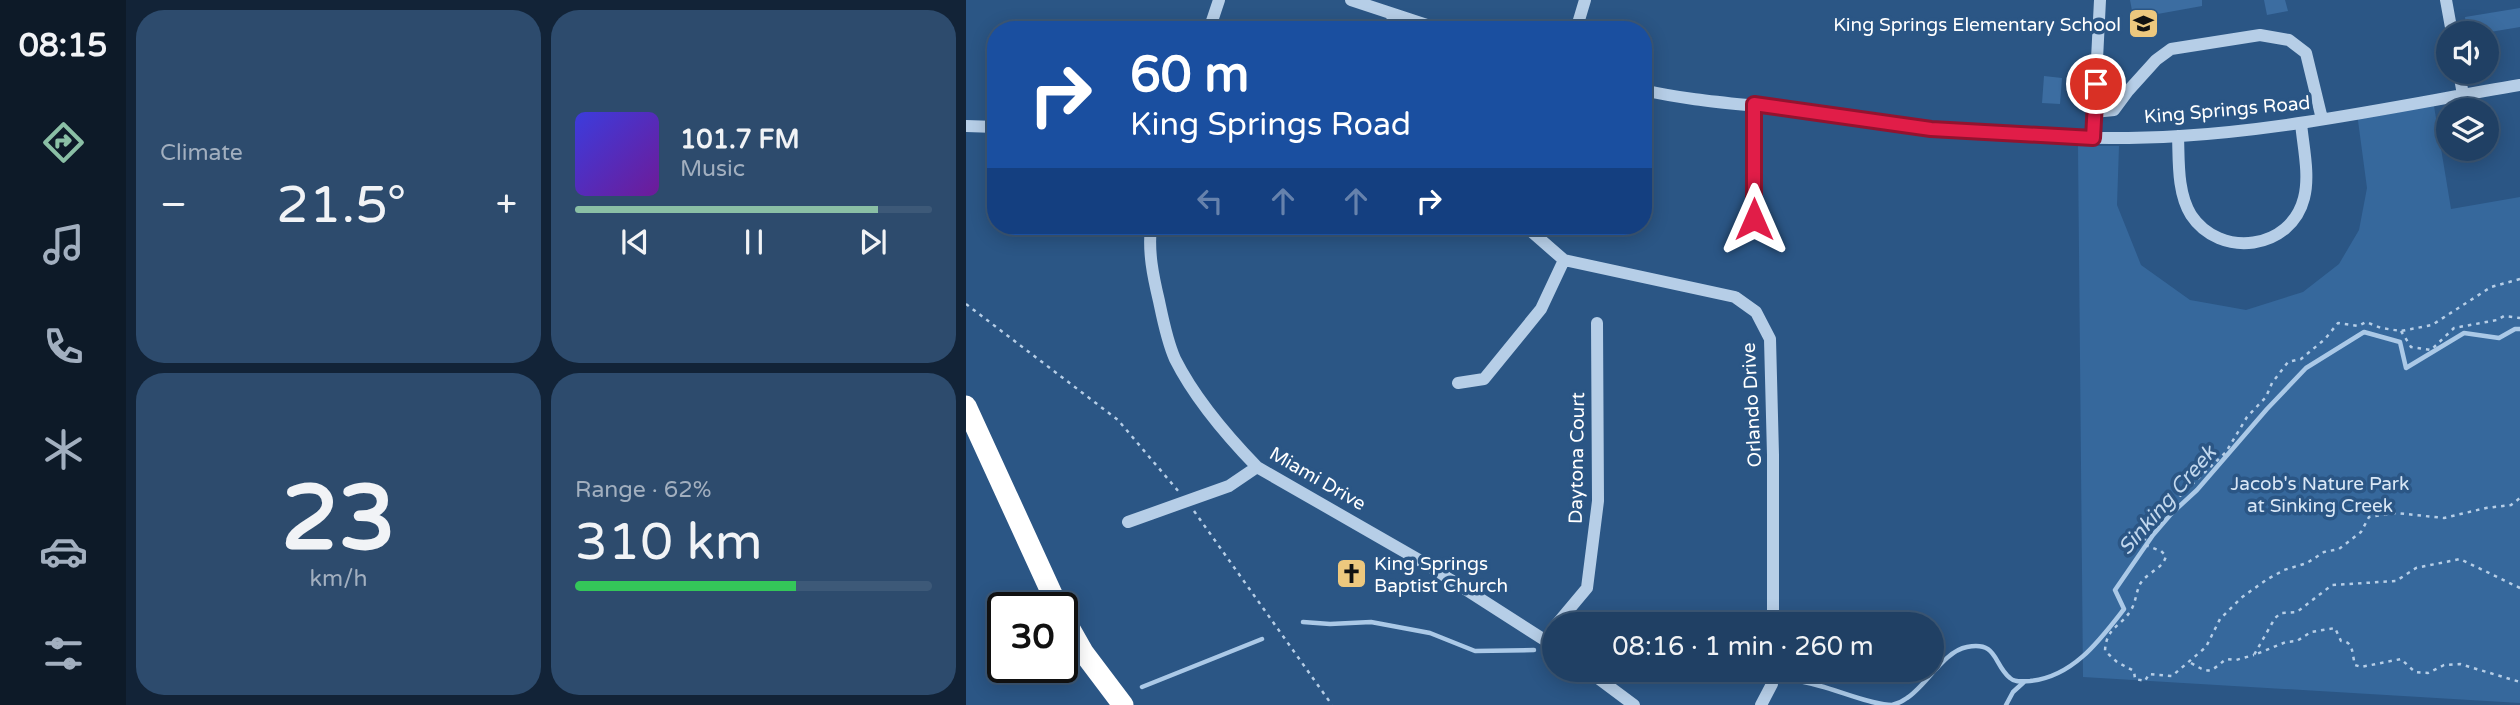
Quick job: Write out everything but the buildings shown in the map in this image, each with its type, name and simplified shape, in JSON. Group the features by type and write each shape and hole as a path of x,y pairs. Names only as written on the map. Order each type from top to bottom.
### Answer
{"highway":[{"path":"966,406 1051,592"},
{"path":"1078,643 1123,705"}],"street":[{"path":"1212,21 1219,0"},
{"path":"1351,0 1413,21"},
{"path":"1579,21 1585,0"},
{"path":"2093,138 2100,0"},
{"path":"2446,0 2450,21"},
{"path":"1392,21 1394,15"},
{"path":"2094,112 2115,110 2156,60 2171,49 2260,35 2289,40 2306,53 2322,119"},
{"path":"2461,84 2463,95"},
{"name":"King Springs Road","path":"1652,92 1931,129 2093,138 2179,136 2301,123 2520,85"},
{"path":"1754,104 1754,219"},
{"path":"2179,136 2183,196 2190,213 2212,236 2244,244 2272,238 2293,221 2300,210 2306,183 2301,123"},
{"path":"966,126 987,127"},
{"name":"Miami Drive","path":"1150,235 1151,270 1174,357 1190,386 1257,467 1426,564 1542,638"},
{"name":"Orlando Drive","path":"1535,235 1564,260 1735,297 1756,312 1770,339 1773,612"},
{"path":"1458,383 1483,379 1541,309 1564,260"},
{"name":"Daytona Court","path":"1567,612 1587,589 1598,500 1597,323"},
{"path":"1128,522 1228,486 1257,467"},
{"path":"1603,682 1634,705"},
{"path":"1761,705 1770,682"}],"path":[{"path":"2520,279 2491,287 2432,325 2401,331 2366,322 2358,326 2338,323 2301,359 2288,362 2272,383 2266,397 2247,417 2227,452 2180,496 2172,511 2159,517 2145,532 2145,545 2161,551 2166,556 2165,563 2141,582 2131,611 2110,633 2105,651 2117,662 2134,671 2135,679 2144,681 2149,674 2172,676 2206,647 2220,619 2241,598 2284,570 2307,563 2324,552 2339,549 2361,531 2369,517 2396,513 2444,518 2511,505 2520,498"},
{"path":"966,304 1118,420 1188,502 1332,705"},
{"path":"2401,331 2411,347 2431,349 2454,328 2497,320 2504,316 2520,318"},
{"path":"2254,655 2275,618 2281,613 2297,612 2332,585 2396,581 2416,568 2460,559 2520,588"},
{"path":"2190,663 2206,671 2212,670 2226,659 2236,660 2254,655 2286,642 2297,641 2311,632 2335,628 2341,641 2351,645 2356,665 2361,667 2401,659 2415,672 2428,673 2444,665 2460,664 2520,682"}],"green space":[{"name":"Jacob's Nature Park at Sinking Creek","path":"2433,100 2436,118 2436,161 2443,161 2451,209 2520,197 2520,703 2083,677 2078,146 2119,146 2117,205 2141,265 2190,300 2246,310 2303,292 2339,264 2359,230 2367,188 2357,113"}],"waterway":[{"name":"Sinking Creek","path":"1944,661 1967,647 1984,647 1990,650 2014,681 2045,678 2072,665 2095,644 2124,609 2115,590 2171,514 2197,490 2306,368 2364,332 2400,342 2406,368 2464,333 2499,338 2520,329"},
{"name":"Sinking Creek","path":"1303,622 1371,622 1430,633 1475,651 1534,650"},
{"name":"Sinking Creek","path":"1142,687 1262,639"},
{"name":"Sinking Creek","path":"1801,682 1892,705 1914,693 1924,682"},
{"path":"2006,705 2013,692 2024,682"}],"place":[{"name":"King Springs Elementary School","path":"2144,24"},
{"name":"King Springs Baptist Church","path":"1351,574"}],"route":[{"path":"1754,219 1754,104 1931,129 2093,138 2096,84"}]}
